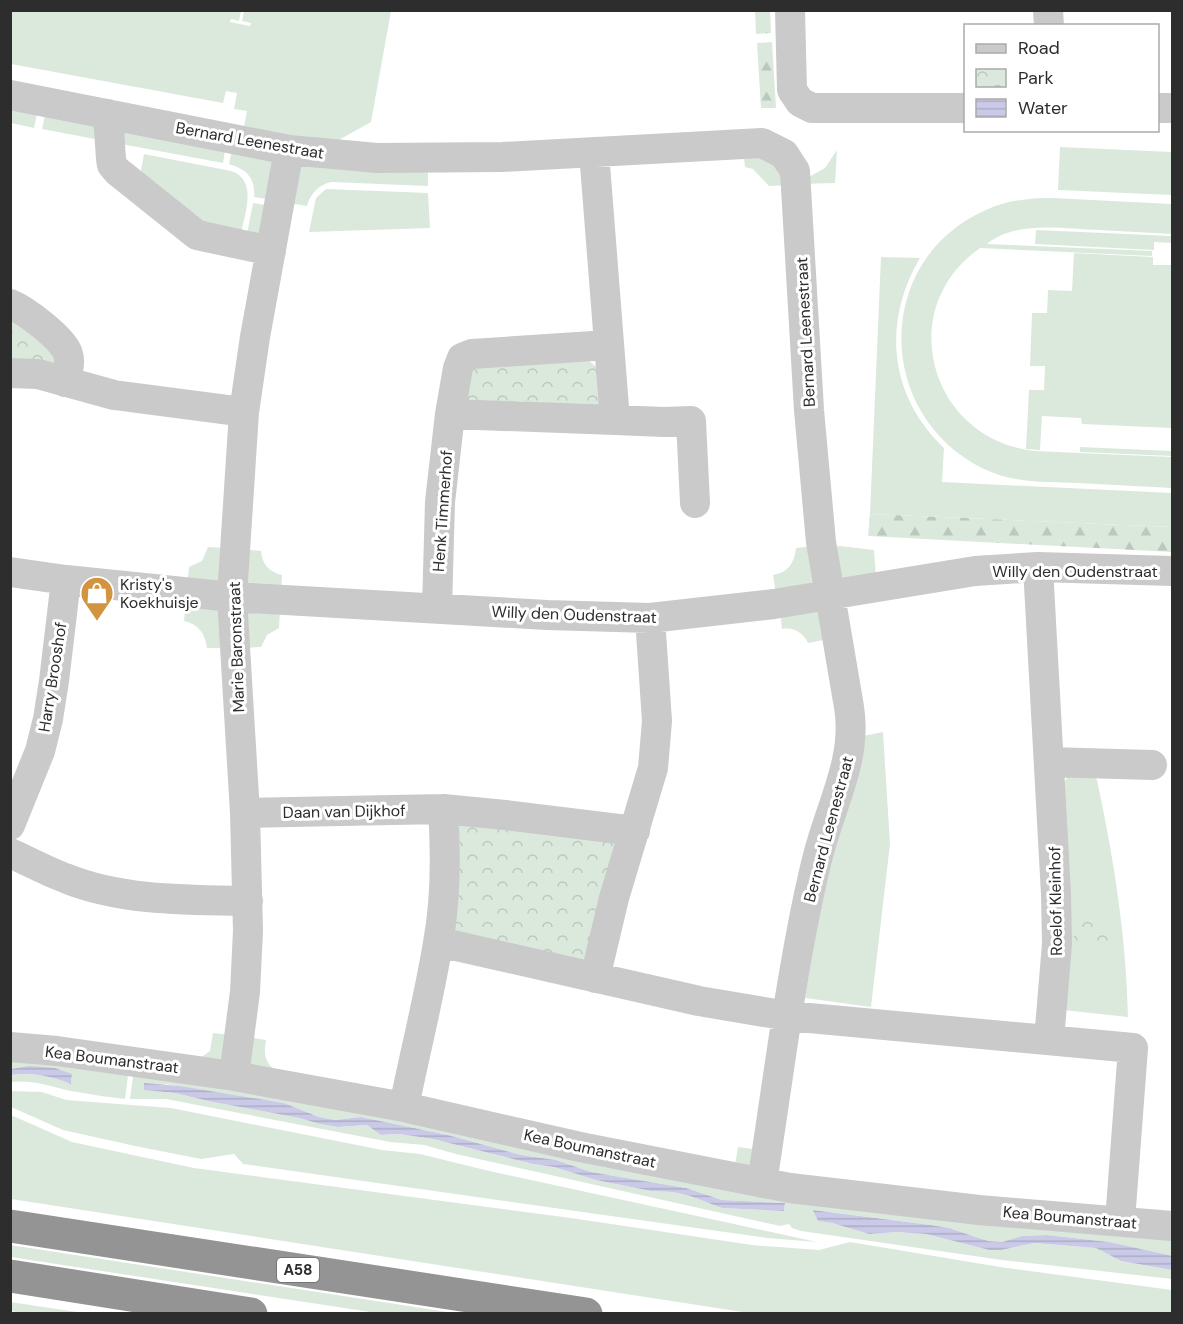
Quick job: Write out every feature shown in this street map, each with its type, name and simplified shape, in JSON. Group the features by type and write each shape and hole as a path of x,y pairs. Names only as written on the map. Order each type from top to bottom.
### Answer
{"highway":[{"name":"A58","path":"10,1226 586,1314"},
{"path":"10,1275 251,1314"}],"street":[{"path":"790,10 792,90 800,102 812,108 964,108"},
{"name":"Bernard Leenestraat","path":"10,95 289,150 377,158 502,157 762,143 784,154 795,171 809,410 821,542 851,718 851,745 820,846 809,896 762,1183"},
{"path":"108,114 111,159 117,171 197,235 271,251"},
{"name":"Marie Baronstraat","path":"234,1076 245,992 248,901 232,597 244,412 289,150"},
{"path":"594,152 615,420"},
{"path":"10,304 26,313 65,346 70,364 65,382"},
{"name":"Henk Timmerhof","path":"437,608 440,502 450,414 458,368 462,358 472,354 608,345"},
{"path":"10,373 31,373 114,395 244,412"},
{"path":"450,414 691,421 695,503"},
{"name":"Willy den Oudenstraat","path":"10,572 232,597 547,615 650,618 774,604 829,593 975,571 1038,567 1173,571"},
{"name":"Roelof Kleinhof","path":"1038,567 1057,944 1050,1040"},
{"name":"Harry Brooshof","path":"10,825 20,771 40,750 48,719 66,580"},
{"path":"595,978 614,898 649,785 656,743 650,618"},
{"path":"1049,762 1152,765"},
{"path":"404,1107 439,942 445,868 443,810"},
{"name":"Daan van Dijkhof","path":"245,813 443,810 635,831"},
{"path":"10,852 65,879 102,889 172,900 248,901"},
{"path":"439,942 699,1001 788,1017 1133,1048 1120,1221"},
{"name":"Kea Boumanstraat","path":"10,1047 57,1051 234,1076 404,1107 591,1149 790,1188 927,1205 1173,1226"}],"green space":[{"path":"10,11 241,11 239,21 231,19 230,22 250,26 251,23 242,21 244,11 391,11 371,122 328,146 243,132 247,111 234,109 237,93 226,91 223,103 11,64"},
{"path":"755,11 770,11 771,33 756,34"},
{"path":"772,42 776,108 761,108 757,43"},
{"path":"10,103 38,108 34,128 11,123"},
{"path":"46,110 102,121 100,140 42,129"},
{"path":"115,123 226,144 223,163 116,143"},
{"path":"233,146 274,159 273,200 254,197 249,175 229,164"},
{"path":"1060,147 1172,152 1172,195 1058,190"},
{"path":"743,149 753,149 781,170 788,185 769,186 753,169 745,167"},
{"path":"837,150 835,183 803,184 807,178 825,168"},
{"path":"144,154 231,171 240,176 245,182 248,200 240,238 206,232 139,181"},
{"path":"301,164 428,168 428,186 332,182 316,190 307,206 288,203"},
{"path":"326,189 428,193 430,228 309,232 316,198"},
{"path":"1052,198 1172,204 1172,234 1041,228 1026,229 999,236 987,244 1152,251 1152,256 980,248 953,274 937,304 931,336 935,368 948,398 969,423 998,441 1034,451 1172,457 1172,488 1030,481 995,474 948,445 922,413 906,377 901,338 907,300 923,264 949,233 986,210 1019,200"},
{"path":"253,203 272,206 267,234 246,239"},
{"path":"1036,230 1172,236 1172,243 1154,242 1154,250 1035,244"},
{"path":"1074,253 1153,257 1153,265 1172,265 1172,428 1082,424 1081,418 1042,416 1040,450 1026,449 1029,390 1044,390 1045,366 1030,366 1032,313 1047,313 1048,290 1072,291"},
{"path":"881,257 920,258 908,282 900,307 896,333 897,358 902,382 912,405 926,428 944,448 942,482 1172,493 1172,527 870,514"},
{"path":"10,314 56,347 58,365 11,366"},
{"path":"588,360 598,368 600,407 520,401 478,408 463,396 468,367"},
{"path":"1080,447 1172,451 1172,456 1080,452"},
{"path":"870,514 1172,527 1172,552 868,536"},
{"path":"814,546 813,585 776,594 773,575 783,572 790,566 796,548"},
{"path":"208,547 227,548 220,582 187,586 189,567 202,561"},
{"path":"830,547 874,550 876,578 843,579 837,574"},
{"path":"242,549 261,551 267,567 282,575 281,594 248,590"},
{"path":"186,602 219,609 226,648 207,648 200,630 184,621"},
{"path":"813,607 822,613 829,639 808,643 798,632 782,629 780,611"},
{"path":"280,609 279,628 267,635 261,647 241,648 248,612"},
{"path":"883,732 890,844 871,1007 805,998 830,850 863,736"},
{"path":"1070,773 1093,774 1097,780 1118,898 1125,957 1128,1017 1063,1010 1062,786"},
{"path":"460,825 608,837 617,844 589,961 462,937 453,930 455,832"},
{"path":"1073,914 1109,914 1114,944 1074,945"},
{"path":"213,1033 231,1035 224,1059 200,1058 210,1051"},
{"path":"248,1037 266,1040 265,1056 273,1069 248,1065"},
{"path":"11,1056 129,1068 125,1099 36,1083 11,1082 11,1075 34,1074 71,1084 72,1075 42,1068 11,1069"},
{"path":"134,1069 423,1120 1172,1233 1172,1256 1167,1256 1109,1242 1047,1235 1022,1236 1002,1242 988,1241 949,1228 814,1210 818,1221 869,1234 897,1232 926,1234 989,1250 1001,1250 1034,1243 1096,1248 1121,1261 1172,1270 1172,1279 1002,1260 801,1231 792,1228 789,1224 780,1226 424,1145 390,1142 166,1099 130,1099","holes":["165,1084 284,1103 319,1117 335,1120 361,1117 448,1135 521,1155 556,1160 591,1172 686,1188 722,1200 785,1203 784,1211 722,1208 690,1196 596,1180 554,1167 533,1164 433,1139 399,1134 381,1135 367,1125 338,1127 175,1093 145,1090"]},
{"path":"11,1091 42,1092 66,1100 171,1108 382,1150 420,1154 817,1242 767,1238 243,1164 234,1154 201,1159 63,1130 11,1107"},
{"path":"11,1115 72,1142 194,1168 571,1218 752,1245 819,1250 850,1242 1000,1267 1172,1290 1172,1313 749,1313 11,1199"},
{"path":"738,1147 760,1150 756,1164 734,1171"},
{"path":"10,1245 454,1313 377,1313 56,1264 11,1257"},
{"path":"10,1302 84,1313 26,1314 11,1311"}],"water":[{"path":"29,1066 55,1068 72,1074 71,1084 41,1075 11,1075 11,1069"},
{"path":"144,1083 180,1086 284,1103 319,1117 335,1120 361,1117 448,1135 521,1155 556,1160 591,1172 686,1188 722,1200 785,1203 784,1211 722,1208 690,1196 596,1180 554,1167 533,1164 433,1139 399,1134 381,1135 367,1125 338,1127 175,1093 144,1090"},
{"path":"813,1210 949,1228 988,1241 1002,1242 1022,1236 1047,1235 1109,1242 1172,1256 1172,1270 1121,1261 1096,1248 1034,1243 1001,1250 989,1250 926,1234 897,1232 869,1234 818,1221"}],"place":[{"name":"Kristy's Koekhuisje","path":"97,622"}]}
